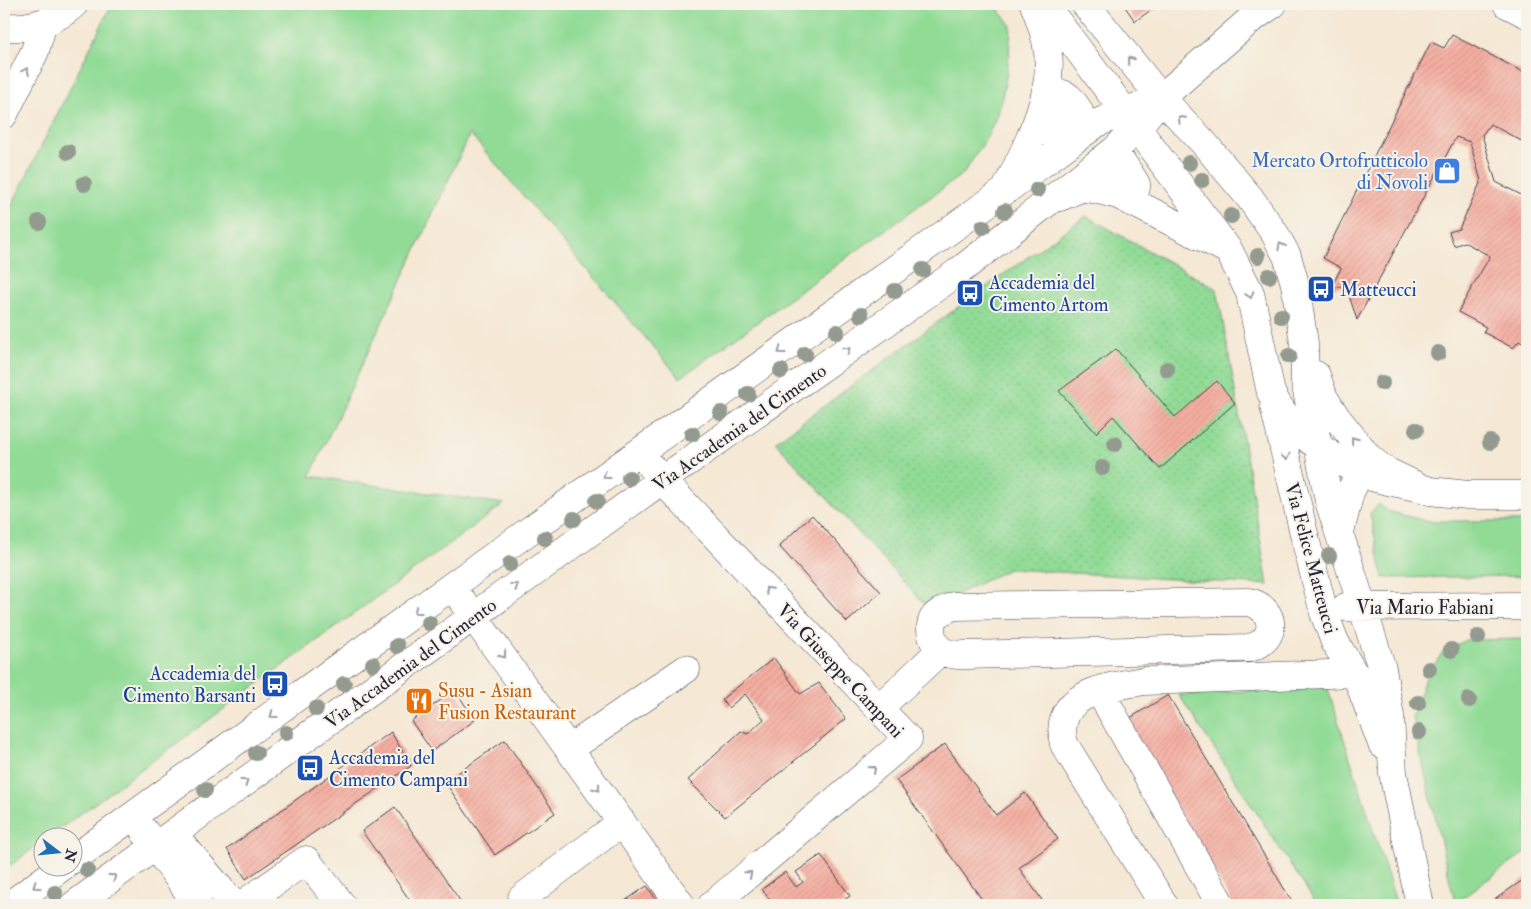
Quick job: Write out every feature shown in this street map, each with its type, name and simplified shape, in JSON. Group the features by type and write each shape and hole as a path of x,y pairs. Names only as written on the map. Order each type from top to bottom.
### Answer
{"street":[{"path":"4,27 22,27 43,23 58,16 74,4"},
{"name":"Via Accademia del Cimento","path":"1006,190 1029,141 1048,84 1048,51 1042,25 1034,4"},
{"name":"Via Felice Matteucci","path":"1044,4 1230,251 1244,279 1252,301 1270,393 1323,607 1335,642 1359,682 1393,773"},
{"name":"Via Felice Matteucci","path":"1085,4 1161,98 1203,142 1250,198 1287,256 1295,284 1304,344 1305,381 1330,501 1364,607 1387,693 1393,773 1420,905"},
{"path":"1161,98 1250,20 1273,4"},
{"path":"1508,4 1527,14"},
{"path":"4,114 35,51 43,23"},
{"name":"Via Accademia del Cimento","path":"74,905 662,480 958,272 1115,150 1132,119 1161,98"},
{"name":"Via Accademia del Cimento","path":"82,853 1006,190 1096,123 1132,119"},
{"path":"1099,139 1114,155 890,304 882,295 1099,139"},
{"path":"1033,213 1067,193 1081,188 1094,189 1118,194 1230,251"},
{"path":"1304,344 1324,398 1336,417 1369,458 1384,470 1420,488 1436,492 1468,495 1527,496"},
{"name":"Via Felice Matteucci","path":"1270,393 1293,426 1343,463 1368,476 1420,488"},
{"name":"Via Giuseppe Campani","path":"640,452 662,480 908,738 712,905"},
{"name":"Via Felice Matteucci","path":"1340,532 1352,486 1358,477 1368,476"},
{"path":"452,586 681,905"},
{"path":"1249,602 1258,604 1266,612 1270,625 1266,640 1258,646 1249,648 966,656 941,650 934,641 931,629 933,618 953,606 1249,602"},
{"name":"Via Mario Fabiani","path":"1323,607 1527,606"},
{"path":"879,708 941,650"},
{"path":"569,749 686,668"},
{"path":"1164,905 1064,744 1061,731 1065,716 1075,702 1089,693 1099,690 1144,682 1354,673"},
{"path":"1099,690 1221,905"},
{"path":"133,816 164,840 234,905"},
{"path":"522,898 622,822"},
{"path":"164,840 198,905"},
{"path":"242,905 306,860 342,905"},
{"path":"10,905 49,876"}],"green space":[{"path":"112,4 995,4 1011,26 1005,83 998,111 987,137 964,173 680,378 470,134 310,476 504,504 64,826 32,826 32,849 4,870 4,221"},
{"path":"1086,216 1217,289 1268,585 1009,569 928,608 775,442 973,296"},
{"path":"1379,504 1388,511 1426,521 1527,521 1527,576 1383,578 1370,513"},
{"path":"1527,639 1527,851 1455,903 1412,717 1424,681 1442,653 1466,640"},
{"path":"1327,686 1397,905 1317,905 1179,695"}],"building":[{"path":"1123,4 1160,4 1135,21"},
{"path":"1452,35 1527,74 1527,144 1490,124 1482,135 1496,182 1527,198 1527,346 1519,341 1513,348 1483,332 1486,327 1458,312 1490,256 1464,242 1454,246 1449,232 1459,229 1481,181 1470,142 1456,137 1357,320 1346,286 1331,288 1341,268 1323,258 1431,42 1444,48"},
{"path":"1116,349 1175,417 1217,381 1235,403 1160,469 1113,416 1096,433 1059,391"},
{"path":"812,515 881,592 847,622 779,546"},
{"path":"774,658 800,694 819,683 846,719 725,817 688,780 741,731 748,734 764,719 745,694 728,708 722,699"},
{"path":"455,690 475,720 432,751 411,721"},
{"path":"1168,695 1294,905 1234,905 1125,721"},
{"path":"391,732 411,766 246,879 227,849"},
{"path":"505,740 555,813 495,855 445,782"},
{"path":"945,744 996,815 1025,793 1058,839 1019,868 1042,900 1035,905 986,905 896,780"},
{"path":"395,807 463,905 413,905 362,831"},
{"path":"821,855 850,896 843,901 846,905 773,905 762,889 785,872 796,887 803,882 796,872"},
{"path":"1527,877 1527,905 1487,905"},
{"path":"647,886 660,905 619,905"}],"place":[{"name":"Mercato Ortofrutticolo di Novoli","path":"1447,171"},
{"name":"Matteucci","path":"1321,289"},
{"name":"Accademia del Cimento Artom","path":"970,293"},
{"name":"Accademia del Cimento Barsanti","path":"275,684"},
{"name":"Susu - Asian Fusion Restaurant","path":"419,701"},
{"name":"Accademia del Cimento Campani","path":"310,768"}]}
